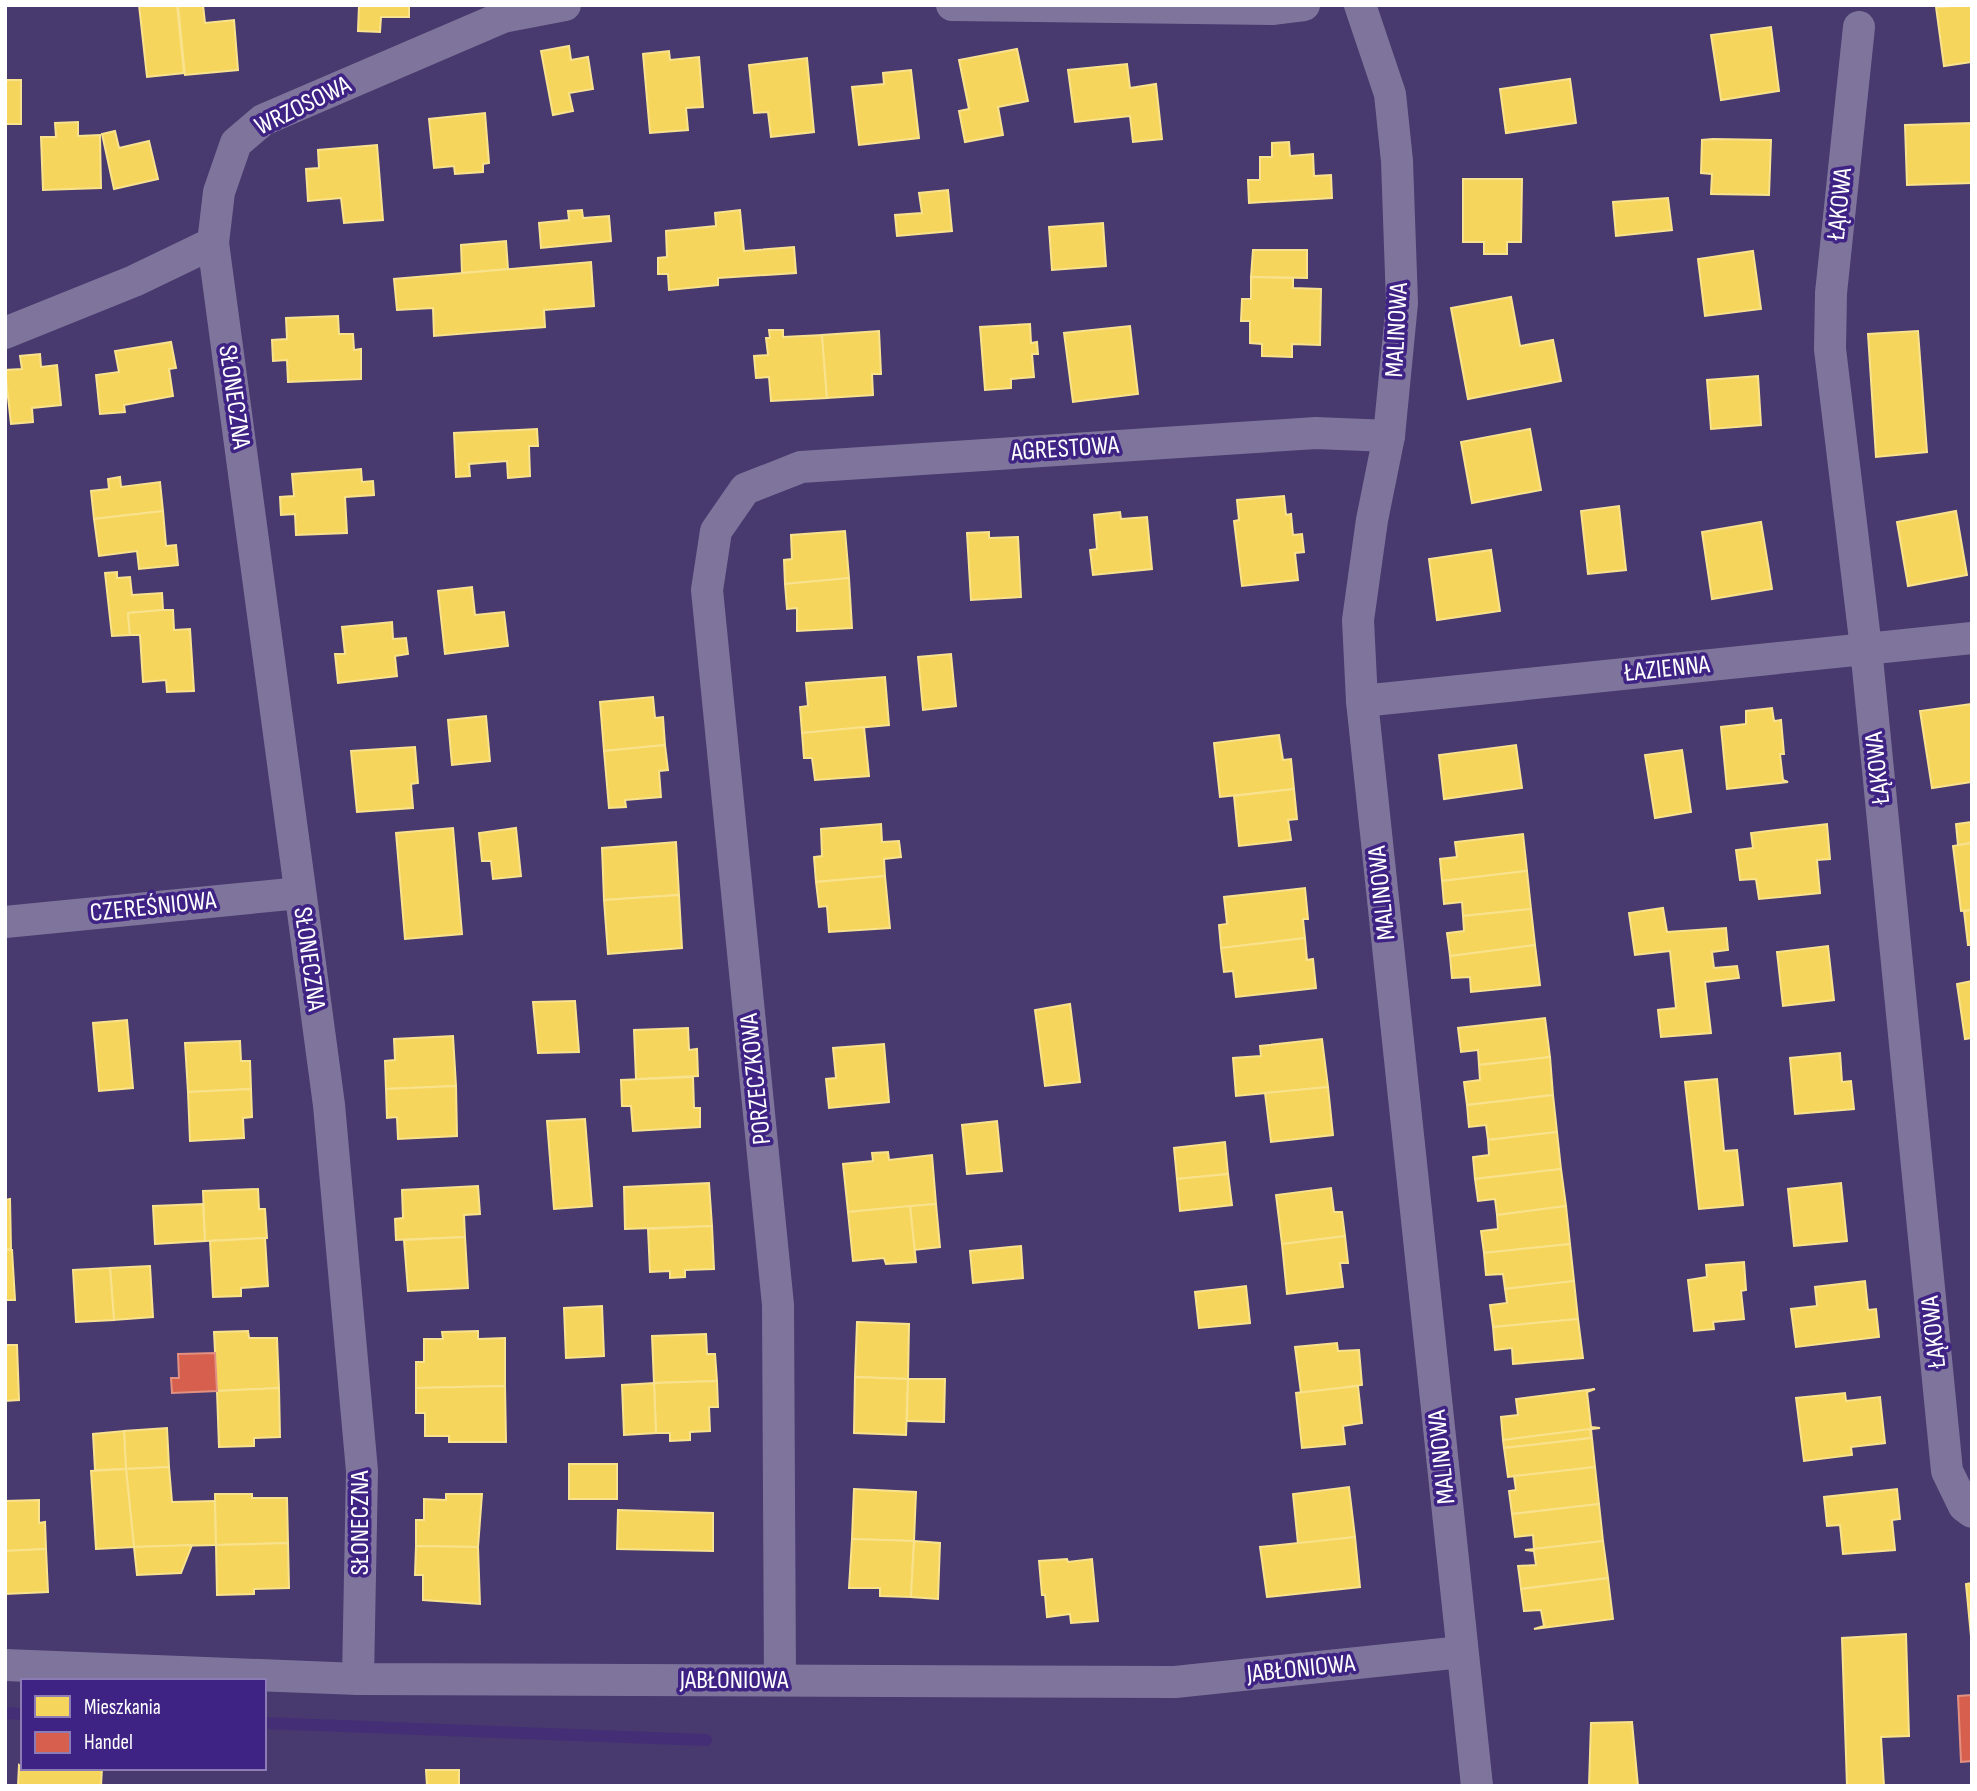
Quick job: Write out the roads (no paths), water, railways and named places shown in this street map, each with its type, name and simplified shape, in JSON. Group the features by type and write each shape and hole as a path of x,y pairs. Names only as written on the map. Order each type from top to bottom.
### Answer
{"street":[{"name":"WRZOSOWA","path":"213,243 219,192 236,143 263,120 503,17 565,5"},
{"path":"952,5 1272,9 1304,5"},
{"name":"MALINOWA","path":"1360,5 1390,94 1397,161 1402,303 1389,436 1372,520 1358,620 1362,701 1477,1786"},
{"name":"ŁĄKOWA","path":"1859,27 1831,293 1830,349 1866,648 1947,1471 1968,1509"},
{"path":"5,333 134,281 213,243"},
{"name":"SŁONECZNA","path":"213,243 329,1105 362,1471 358,1679"},
{"name":"AGRESTOWA","path":"745,489 801,467 1316,433 1389,436"},
{"name":"PORZECZKOWA","path":"745,489 716,531 707,590 778,1305 780,1680"},
{"name":"ŁAZIENNA","path":"1362,701 1972,638"},
{"name":"CZEREŚNIOWA","path":"5,922 300,893"},
{"name":"JABŁONIOWA","path":"5,1665 358,1679 1175,1682 1462,1652"}],"waterway":[{"path":"5,1713 21,1714"},
{"path":"266,1723 706,1740"}]}
